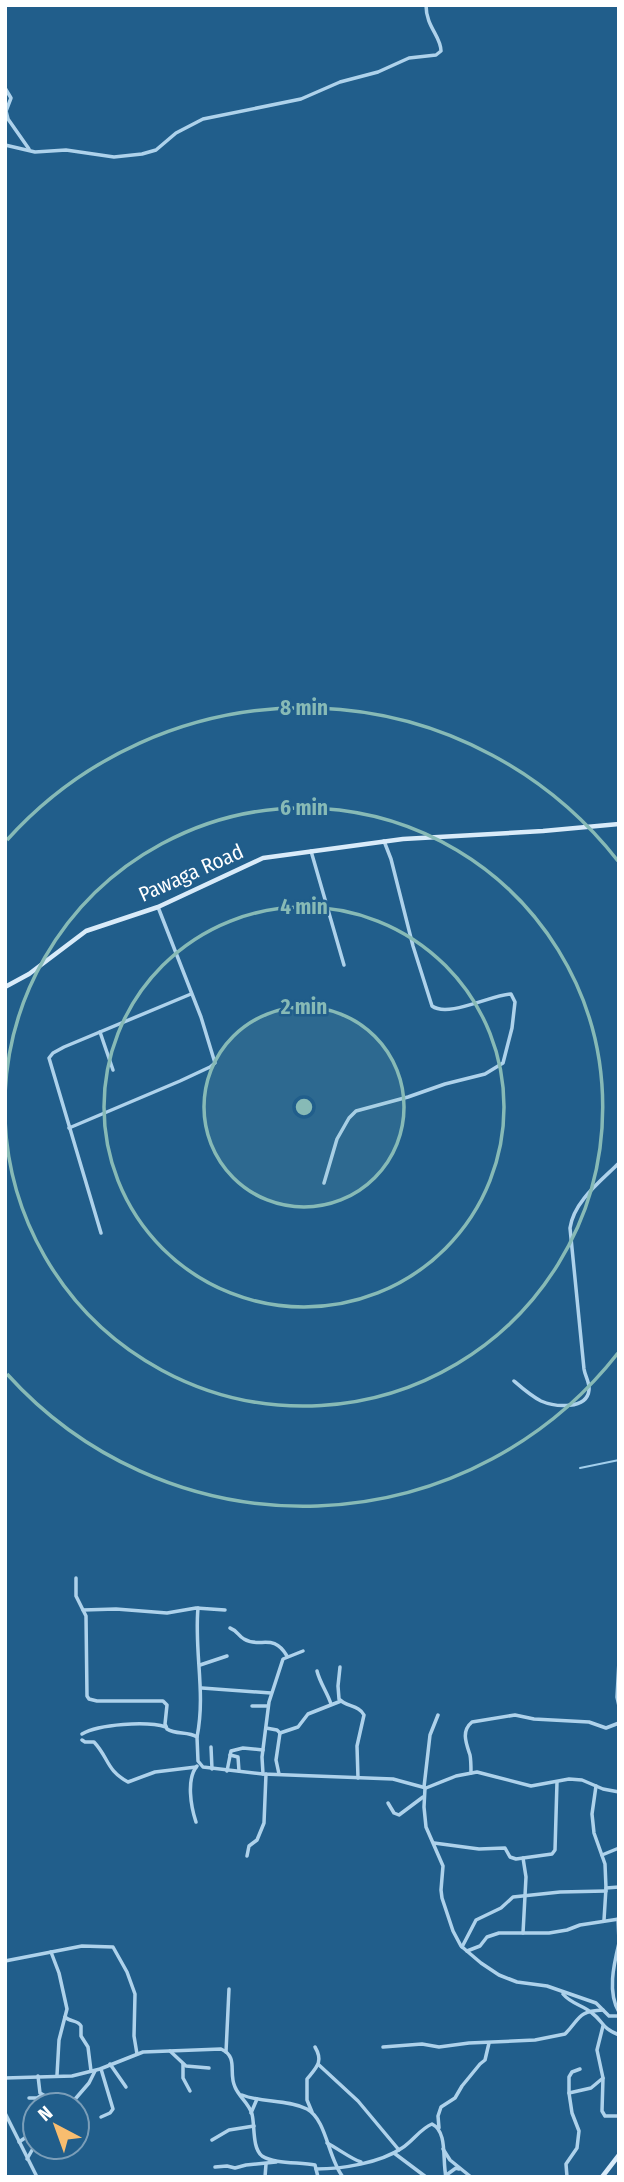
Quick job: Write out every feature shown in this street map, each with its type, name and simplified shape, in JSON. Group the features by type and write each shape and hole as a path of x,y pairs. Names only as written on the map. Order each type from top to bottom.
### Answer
{"main road":[{"name":"Pawaga Road","path":"5,987 29,974 86,931 158,907 254,861 384,841 619,824"},
{"path":"602,2177 619,2155"}],"street":[{"path":"5,145 30,150 74,150 83,154 114,157 151,152 176,133 204,119 301,99 340,82 378,72 413,57 436,55 441,51 441,45 428,22 426,5"},
{"path":"5,88 12,98 6,111 8,118 30,150"},
{"path":"324,1183 337,1139 352,1113 494,1070 505,1059 512,1028 515,1002 511,994 451,1008 438,1009 432,1006 384,841"},
{"path":"311,851 344,965"},
{"path":"69,1128 180,1082 213,1065 214,1058 201,1017 158,907"},
{"path":"101,1233 49,1058 64,1047 191,994"},
{"path":"100,1032 113,1070"},
{"path":"514,1381 545,1403 577,1404 584,1402 587,1397 589,1387 584,1369 571,1218 576,1209 619,1163"},
{"path":"76,1578 76,1596 86,1618 86,1696 97,1702 163,1700 167,1709 166,1727"},
{"path":"83,1611 116,1609 167,1613 198,1608 225,1610"},
{"path":"196,1822 192,1807 192,1777 198,1766 197,1737 202,1707 198,1608"},
{"path":"230,1628 247,1641 275,1643 287,1656"},
{"path":"247,1856 249,1846 257,1840 264,1824 265,1774 261,1764 271,1693 284,1659 303,1651"},
{"path":"200,1665 227,1656"},
{"path":"619,1661 619,1706"},
{"path":"340,1667 338,1686 341,1701 347,1706 359,1709 364,1715 357,1746 358,1778"},
{"path":"317,1671 331,1704"},
{"path":"202,1688 271,1693"},
{"path":"280,1733 298,1727 308,1714 341,1701"},
{"path":"253,1706 268,1706"},
{"path":"438,1715 429,1739 424,1788 425,1822 443,1866 442,1898 453,1931 462,1947 467,1951 499,1975 516,1982 547,1986 596,2003 609,2017 619,2014 613,1998 613,1970 619,1942 618,1919 556,1932 498,1933 485,1938 477,1948 467,1951"},
{"path":"471,1773 465,1740 470,1722 515,1715 534,1719 589,1722 606,1728 619,1723"},
{"path":"197,1737 194,1734 173,1732 166,1727 137,1723 95,1729 82,1737 85,1742 93,1741 110,1768 128,1782 155,1772 198,1766 265,1774 393,1779 424,1788 456,1776 484,1773 531,1786 576,1780 619,1792"},
{"path":"266,1728 280,1733"},
{"path":"280,1733 276,1760 280,1775"},
{"path":"211,1746 212,1769"},
{"path":"228,1771 231,1751 238,1748 263,1750"},
{"path":"230,1755 237,1756 239,1771"},
{"path":"434,1843 479,1849 505,1848 510,1857 550,1855 554,1852 557,1824 557,1782"},
{"path":"596,1786 592,1814 594,1833 602,1855 606,1889 604,1920"},
{"path":"388,1803 394,1813 399,1815 425,1796"},
{"path":"602,1855 619,1848"},
{"path":"523,1858 526,1895 523,1933"},
{"path":"462,1947 476,1920 501,1908 513,1897 619,1887"},
{"path":"5,1961 82,1946 113,1947 135,1993 134,2036 137,2054"},
{"path":"51,1952 66,2001 57,2075"},
{"path":"613,1970 619,1973"},
{"path":"226,2052 229,1989"},
{"path":"562,1992 567,1999 589,2011 603,2026 619,2035"},
{"path":"383,2047 418,2044 435,2047 469,2042 535,2040 565,2034 577,2018 589,2011 603,2010"},
{"path":"65,2017 81,2026 82,2036 113,2109 101,2117"},
{"path":"603,2026 597,2050 603,2078 603,2113 605,2116 619,2116"},
{"path":"439,2130 438,2116 441,2106 455,2098 485,2060 489,2043"},
{"path":"315,2047 319,2065 307,2079 307,2100 320,2123 336,2169 342,2177"},
{"path":"5,2078 72,2076 143,2052 221,2049 232,2058 234,2087 251,2113 259,2151 264,2157 278,2161 315,2165 318,2177"},
{"path":"170,2051 183,2064 193,2068 209,2068"},
{"path":"110,2064 126,2087"},
{"path":"183,2064 183,2078 190,2091"},
{"path":"319,2065 358,2101 399,2150"},
{"path":"567,2177 566,2165 578,2148 579,2131 572,2113 570,2074 580,2069"},
{"path":"82,2091 96,2070"},
{"path":"38,2076 40,2091"},
{"path":"569,2093 592,2088 603,2078"},
{"path":"240,2094 298,2106 313,2114"},
{"path":"251,2113 257,2099"},
{"path":"5,2113 21,2146"},
{"path":"316,2169 336,2169 394,2153 427,2125 433,2124 443,2136 445,2177 456,2168 461,2170"},
{"path":"212,2140 229,2130 254,2126"},
{"path":"327,2143 363,2162"},
{"path":"443,2149 450,2160 471,2177"},
{"path":"394,2153 426,2177"},
{"path":"28,2161 37,2177"},
{"path":"215,2167 235,2168 278,2161"},
{"path":"265,2177 266,2164"}],"waterway":[{"path":"580,1468 619,1460"}]}
